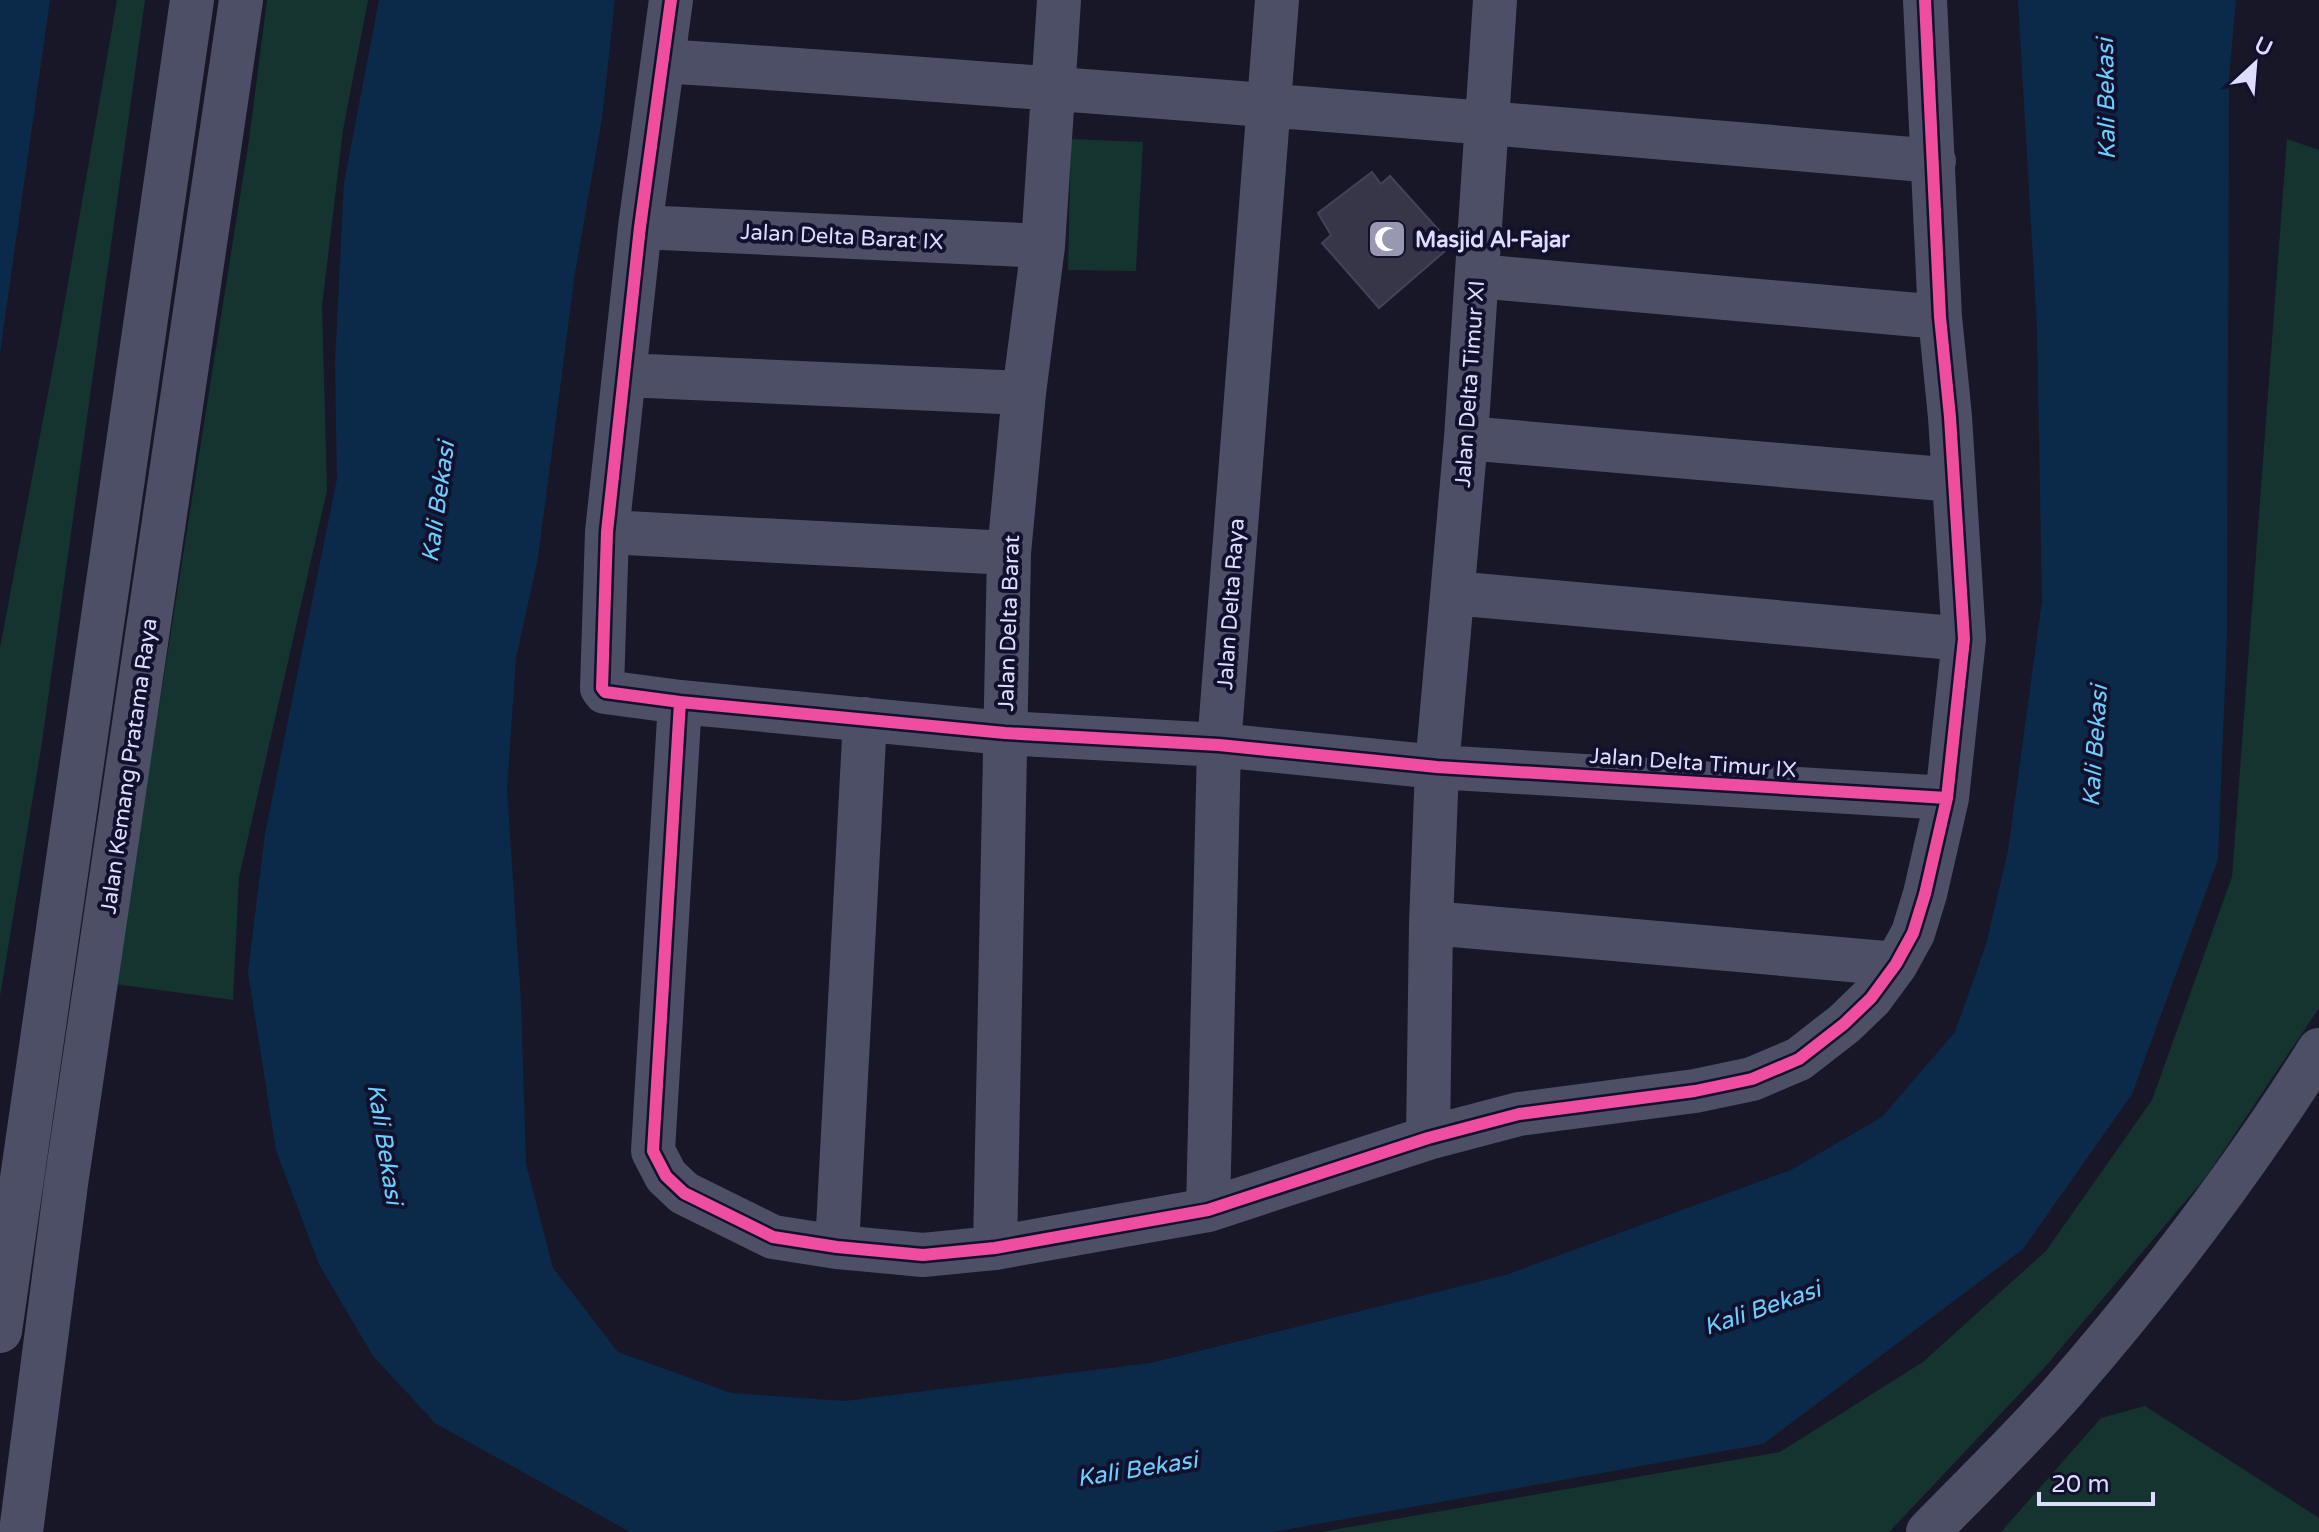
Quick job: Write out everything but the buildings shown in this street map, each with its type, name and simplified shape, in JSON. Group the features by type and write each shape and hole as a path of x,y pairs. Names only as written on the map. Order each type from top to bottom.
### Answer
{"street":[{"name":"Jalan Kemang Pratama Raya","path":"0,1331 192,0"},
{"name":"Jalan Kemang Pratama Raya","path":"21,1532 66,1184 241,0"},
{"path":"671,0 640,227 607,532 1009,553"},
{"name":"Jalan Delta Barat","path":"995,1248 1009,553 1024,393 1043,246 1059,0"},
{"name":"Jalan Delta Raya","path":"1208,1210 1219,745 1277,0"},
{"name":"Jalan Delta Timur XI","path":"1428,1138 1437,767 1466,438 1495,0"},
{"path":"680,702 653,1151 666,1176 684,1193 773,1237 923,1255 995,1248 1208,1210 1428,1138 1519,1114 1695,1091 1752,1079 1799,1059 1871,998 1896,964 1917,920 1947,798 1964,639 1940,317 1925,0"},
{"path":"663,61 1487,121 1934,161"},
{"name":"Jalan Delta Barat IX","path":"640,227 1043,246"},
{"path":"1477,276 1940,317"},
{"path":"625,375 1024,393"},
{"path":"1466,438 1954,480"},
{"name":"Jalan Delta Timur IX","path":"607,532 602,688 609,694 1005,733 1219,745 1437,767 1947,798"},
{"path":"1453,593 1964,639"},
{"path":"837,1247 865,719"},
{"path":"1431,923 1896,964"},
{"path":"1938,1527 2065,1389 2115,1328 2238,1171 2319,1050"}],"green space":[{"path":"117,0 145,0 42,742 0,996 0,648 59,335"},
{"path":"267,0 368,0 343,130 322,306 327,490 239,877 233,1000 115,984 249,140"},
{"path":"1071,139 1143,142 1136,271 1068,270"},
{"path":"2287,139 2319,150 2319,1008 2206,1177 2044,1368 1889,1532 1321,1532 1780,1452 1923,1362 2046,1251 2152,1100 2232,877"},
{"path":"2145,1406 2319,1518 2319,1532 2001,1532 2101,1418"}],"water":[{"path":"0,0 50,0 0,353"},
{"name":"Kali Bekasi","path":"379,0 615,0 602,118 575,273 538,558 516,658 507,789 521,1002 526,1164 553,1268 618,1352 731,1393 845,1401 1151,1363 1506,1275 1791,1170 1882,1117 1955,1032 1986,945 2008,851 2042,601 2037,328 2018,0 2236,0 2229,77 2227,634 2218,859 2132,1094 2023,1249 1763,1444 1273,1532 630,1532 435,1423 373,1356 319,1264 276,1150 248,972 265,834 337,479 335,363 344,183"}],"cycle path":[{"path":"671,0 640,227 607,532 602,688 605,692 1005,733 1219,745 1437,767 1947,798"},
{"path":"680,702 653,1151 666,1176 684,1193 773,1237 923,1255 995,1248 1208,1210 1428,1138 1519,1114 1695,1091 1752,1079 1799,1059 1871,998 1896,964 1913,933 1925,894 1947,798 1964,639 1950,417 1940,317 1925,0"}],"place":[{"name":"Masjid Al-Fajar","path":"1387,239"}]}
